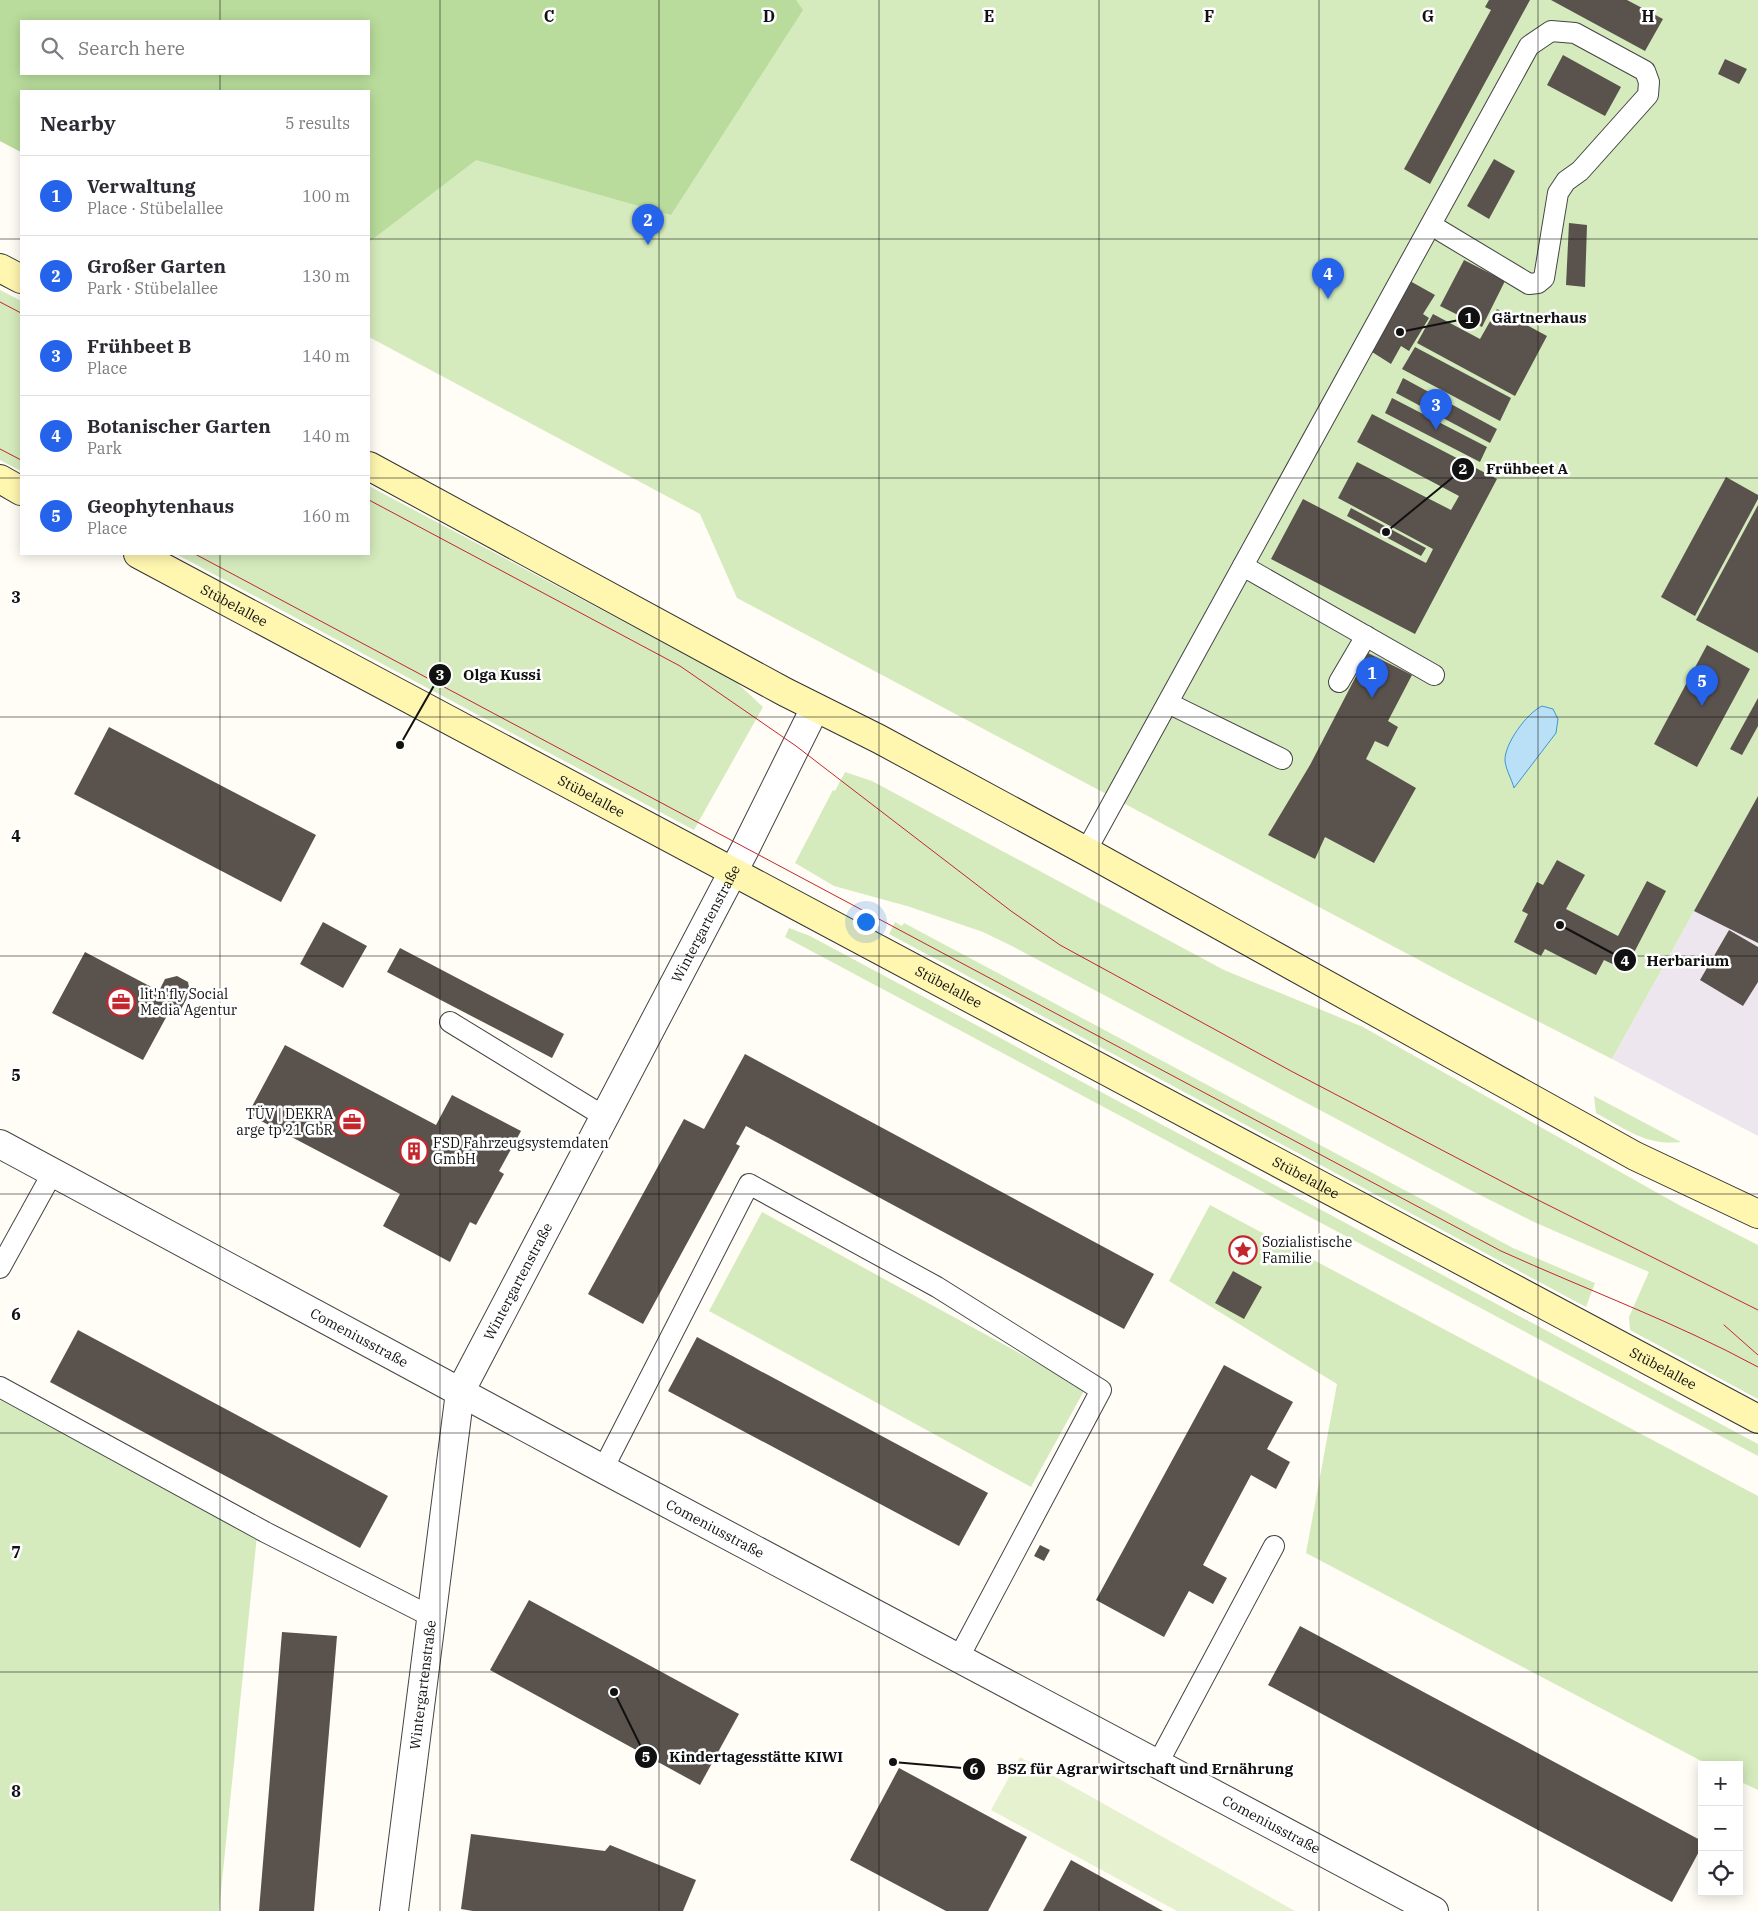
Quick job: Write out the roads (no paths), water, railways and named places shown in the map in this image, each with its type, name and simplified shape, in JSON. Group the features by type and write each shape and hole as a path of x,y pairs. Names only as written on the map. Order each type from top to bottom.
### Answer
{"main road":[{"path":"0,268 20,278"},
{"path":"370,467 815,708 879,739 1086,851 1635,1156 1758,1214"},
{"path":"0,479 20,490"},
{"name":"Stübelallee","path":"140,555 1758,1419"}],"street":[{"name":"Wintergartenstraße","path":"394,1911 460,1392 734,871 815,708"},
{"name":"Comeniusstraße","path":"0,1144 958,1659 1158,1763 1434,1911"}],"lane":[{"path":"1086,851 1529,46 1551,31 1574,33 1645,71 1649,82 1648,95 1580,171 1566,181 1558,193 1544,278 1529,284 1430,226"},
{"path":"1243,566 1434,675"},
{"path":"1339,682 1366,636"},
{"path":"1168,703 1282,759"},
{"path":"450,1022 605,1117"},
{"path":"0,1268 53,1172"},
{"path":"603,1469 749,1184 937,1287 1101,1390 958,1659"},
{"path":"0,1387 265,1532 432,1618"},
{"path":"1158,1763 1274,1546"}],"water":[{"path":"1542,706 1553,709 1558,719 1556,733 1514,788 1505,761 1508,746 1523,722"}],"tram line":[{"path":"0,302 20,312"},
{"path":"0,449 20,459"},
{"path":"370,501 680,666 796,746 1011,911 1060,945 1291,1071 1522,1192 1758,1310"},
{"path":"197,555 1501,1251 1695,1335 1758,1367"},
{"path":"1724,1325 1758,1355"}],"place":[{"name":"Großer Garten","path":"648,245"},
{"name":"Botanischer Garten","path":"1328,299"},
{"name":"Gärtnerhaus","path":"1400,332"},
{"name":"Frühbeet B","path":"1436,430"},
{"name":"Frühbeet A","path":"1386,532"},
{"name":"Verwaltung","path":"1372,698"},
{"name":"Geophytenhaus","path":"1702,706"},
{"name":"Olga Kussi","path":"400,745"},
{"name":"Herbarium","path":"1560,925"},
{"name":"lit'n'fly Social Media Agentur","path":"121,1002"},
{"name":"TÜV | DEKRA arge tp 21 GbR","path":"352,1122"},
{"name":"FSD Fahrzeugsystemdaten GmbH","path":"414,1151"},
{"name":"Sozialistische Familie","path":"1243,1250"},
{"name":"Kindertagesstätte KIWI","path":"614,1692"},
{"name":"BSZ für Agrarwirtschaft und Ernährung","path":"893,1762"}]}
